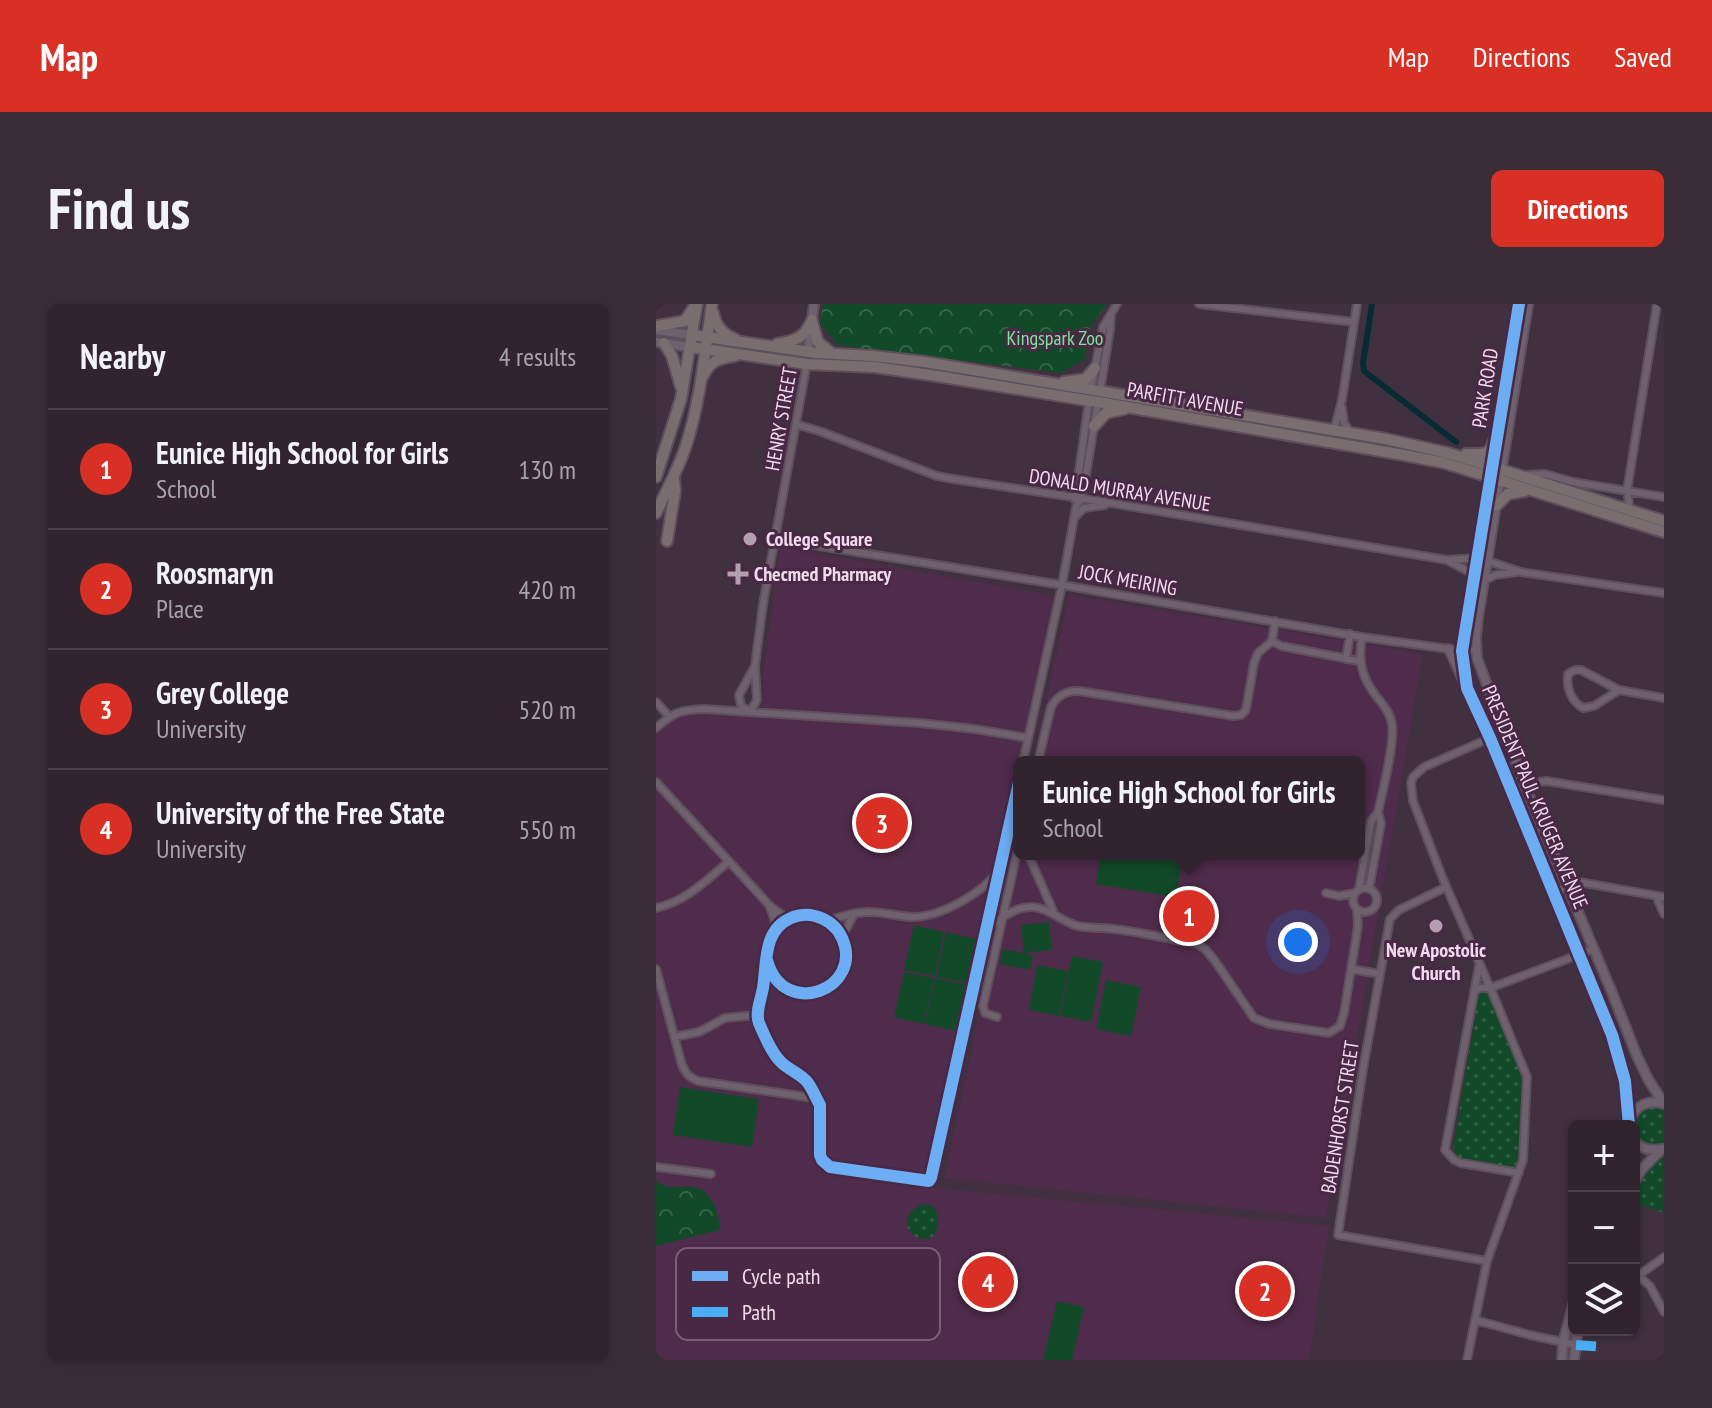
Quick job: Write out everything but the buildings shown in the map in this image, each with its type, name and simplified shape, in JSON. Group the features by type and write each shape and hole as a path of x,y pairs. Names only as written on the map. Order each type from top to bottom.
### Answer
{"highway":[{"path":"656,328 685,321 696,304"},
{"path":"656,477 682,393 696,304"},
{"path":"656,513 688,441 712,304"},
{"path":"700,384 708,366 744,348 722,331 715,320 712,304"},
{"path":"765,346 798,340 808,330 812,320"},
{"path":"812,320 818,342 837,354"},
{"name":"PARFITT AVENUE","path":"692,335 706,343"},
{"path":"660,342 672,356 682,393"},
{"name":"PARFITT AVENUE","path":"690,347 706,343 744,348 807,364 875,367 1351,433 1448,453 1535,491 1664,532"},
{"name":"PARFITT AVENUE","path":"744,348 765,346 873,356 1050,383 1130,408 1496,474 1522,476 1648,516 1656,513 1664,518"},
{"path":"925,362 965,372 973,382"},
{"path":"1050,383 1086,379 1095,368"},
{"path":"1094,426 1106,413 1130,408"},
{"path":"1267,419 1279,427 1308,432 1316,440"},
{"path":"1448,453 1486,453 1499,429"},
{"path":"1334,430 1344,438 1393,448 1404,455"},
{"path":"667,541 675,491 673,477"},
{"path":"1496,506 1508,494 1535,491"}],"street":[{"name":"HENRY STREET","path":"755,666 763,604 807,364 814,304"},
{"path":"1078,498 1085,481 1094,426 1095,368 1103,327 1117,304"},
{"path":"1199,304 1354,322"},
{"path":"1334,430 1342,400 1357,304"},
{"name":"PARK ROAD","path":"1496,474 1499,429 1519,304"},
{"name":"PARK ROAD","path":"1496,474 1528,304"},
{"path":"1630,510 1627,491 1657,304"},
{"path":"1024,756 1062,585 1111,314"},
{"path":"656,328 692,335"},
{"path":"660,342 690,347"},
{"path":"1342,400 1344,423 1351,433"},
{"name":"DONALD MURRAY AVENUE","path":"796,424 937,476 1447,560 1477,558"},
{"name":"PRESIDENT PAUL KRUGER AVENUE","path":"1496,474 1496,506 1488,561 1479,578 1462,651 1467,688 1618,1051 1629,1120"},
{"name":"PRESIDENT PAUL KRUGER AVENUE","path":"1496,474 1477,558 1476,651 1481,672 1637,1056 1664,1104"},
{"name":"PARFITT AVENUE","path":"1522,476 1545,474 1573,482 1664,497"},
{"path":"1085,481 1093,500"},
{"path":"1074,518 1087,507 1117,505"},
{"name":"JOCK MEIRING","path":"776,539 1362,637 1476,651"},
{"name":"DONALD MURRAY AVENUE","path":"1447,560 1479,578"},
{"path":"1488,561 1521,572 1664,593"},
{"path":"1479,578 1521,572"},
{"path":"1039,756 1051,707 1066,692 1079,691 1241,715 1246,710 1254,663 1258,653 1272,641 1275,621"},
{"path":"1346,659 1350,634"},
{"path":"1362,637 1359,661 1369,686 1387,710 1392,728 1378,812 1381,823 1369,889"},
{"path":"1272,641 1281,646 1359,661"},
{"path":"1449,649 1467,688"},
{"path":"724,710 739,700 755,666"},
{"path":"750,712 757,700 755,666"},
{"path":"1619,690 1594,706 1583,708 1572,699 1567,678 1571,672 1581,670 1619,690 1664,698"},
{"path":"739,700 741,706 750,712"},
{"path":"656,702 669,716"},
{"path":"658,723 677,712 690,709 724,710 941,725 1028,738"},
{"path":"1467,1360 1487,1261 1520,1170 1527,1077 1446,887 1411,792 1413,777 1424,767 1490,738"},
{"path":"1511,792 1546,781 1664,800"},
{"path":"656,782 770,906 788,919"},
{"path":"767,960 772,974 781,985 796,993 812,994 827,988 839,977 845,961 845,945 838,931 827,921 808,915 788,919 775,930 768,945 757,1015 763,1033 779,1061 808,1082 820,1105 820,1155 825,1164 929,1181 1013,811"},
{"path":"1365,851 1371,821 1378,812"},
{"path":"997,1017 987,1015 983,1006 1015,860"},
{"path":"1031,860 1055,916"},
{"path":"987,929 1003,917 1032,907 1086,928 1123,930 1196,943 1215,961 1248,1012 1259,1021 1329,1033 1340,1026 1344,1013 1358,926 1357,891 1363,860"},
{"path":"656,908 677,902 693,892 729,861"},
{"path":"827,921 870,912 915,917 938,912 986,885 1002,865"},
{"path":"1554,893 1579,882 1660,896 1664,914"},
{"name":"BADENHORST STREET","path":"1446,887 1399,910 1390,919 1338,1235 1487,1261"},
{"path":"1326,893 1339,896 1358,908 1374,908 1377,901 1374,892 1369,889 1339,896"},
{"path":"770,906 775,930"},
{"path":"842,937 854,914"},
{"path":"1474,991 1490,988 1594,949"},
{"path":"1479,966 1445,1150 1461,1163 1508,1171 1520,1170"},
{"path":"656,969 686,1074 698,1081 814,1098"},
{"path":"1351,969 1380,974"},
{"path":"763,989 781,985"},
{"path":"1596,996 1611,990"},
{"path":"674,1037 699,1032 725,1018 757,1015"},
{"path":"1631,1120 1636,1109 1642,1105 1650,1102 1664,1104"},
{"path":"1640,1145 1653,1151 1663,1149"},
{"path":"1640,1172 1663,1149"},
{"path":"656,1167 711,1174"},
{"path":"1640,1272 1664,1257"},
{"path":"1640,1277 1650,1286 1664,1312"},
{"path":"1475,1320 1576,1345"},
{"path":"1562,1360 1568,1324"},
{"path":"1574,1360 1577,1336"}],"shaded area":[{"path":"780,547 1060,597 1027,756 1013,756 1013,825 926,1187 1329,1226 1309,1360 656,1360 656,730 682,711 764,717 764,671"},
{"path":"1069,595 1423,654 1326,1218 944,1178 1013,858 1365,860 1365,756 1034,756"}],"green space":[{"name":"Kingspark Zoo","path":"823,304 1107,304 1091,325 1085,359 1061,373 838,345 820,324"},
{"path":"1100,860 1182,860 1176,897 1096,884"},
{"path":"1049,922 1052,950 1024,953 1021,925"},
{"path":"914,925 944,932 935,976 904,970"},
{"path":"946,932 976,939 966,983 936,977"},
{"path":"1003,949 1033,956 1030,970 1000,964"},
{"path":"1072,956 1103,962 1091,1022 1060,1016"},
{"path":"1037,965 1068,971 1059,1016 1029,1010"},
{"path":"904,972 934,978 924,1024 894,1017"},
{"path":"935,978 966,985 956,1031 925,1024"},
{"path":"1106,980 1141,987 1131,1036 1096,1029"},
{"path":"1490,992 1525,1079 1521,1156 1517,1165 1509,1167 1462,1160 1455,1156 1453,1147 1479,993"},
{"path":"680,1087 759,1099 752,1147 673,1135"},
{"path":"1650,1105 1664,1107 1664,1146 1653,1146 1640,1140 1640,1120 1635,1120"},
{"path":"1664,1156 1664,1213 1640,1205 1640,1185"},
{"path":"656,1181 671,1187 701,1189 710,1198 720,1230 656,1246"},
{"path":"923,1204 933,1206 938,1218 934,1235 925,1239 913,1234 907,1225 912,1211"},
{"path":"1057,1301 1084,1307 1072,1360 1043,1360"}],"waterway":[{"path":"1372,304 1364,371 1456,442"}],"marked path":[{"path":"1576,1345 1605,1347"}],"cycle path":[{"path":"1519,304 1462,651 1467,688 1612,1035 1625,1081 1628,1120"},
{"path":"767,960 776,979 789,989 804,993 819,991 833,983 842,972 846,956 837,930 824,919 806,915 791,918 775,930 766,958 759,1023 777,1057 805,1080 820,1105 822,1160 830,1167 929,1181 1013,809"}],"place":[{"name":"College Square","path":"750,539"},
{"name":"Checmed Pharmacy","path":"738,574"},
{"name":"Grey College","path":"882,823"},
{"name":"Eunice High School for Girls","path":"1189,916"},
{"name":"New Apostolic Church","path":"1436,926"},
{"name":"University of the Free State","path":"988,1282"},
{"name":"Roosmaryn","path":"1265,1291"}]}
